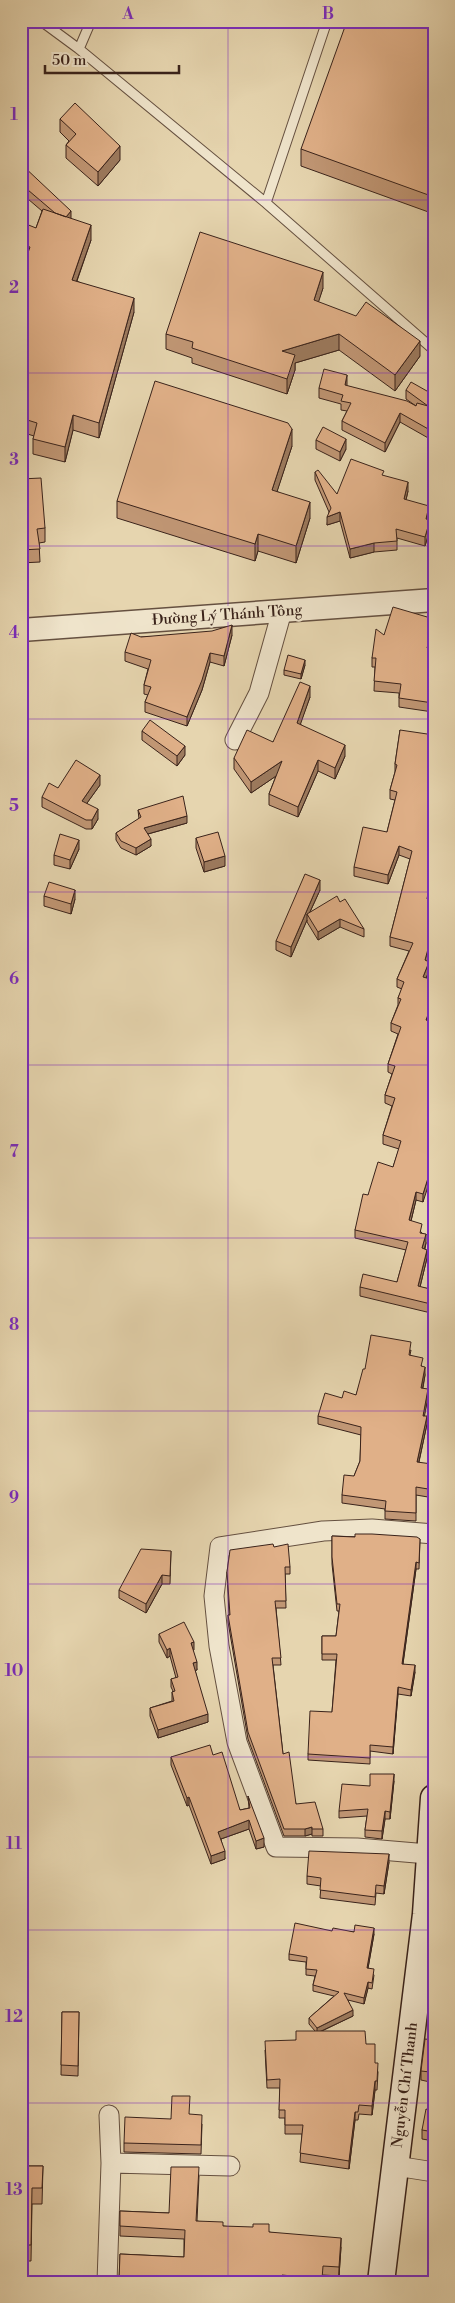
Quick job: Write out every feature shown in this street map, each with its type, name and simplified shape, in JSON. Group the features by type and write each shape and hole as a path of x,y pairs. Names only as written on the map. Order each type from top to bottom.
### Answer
{"main road":[{"name":"Nguyễn Chí Thanh","path":"381,2282 397,2146 430,1914 428,1854 434,1798"}],"street":[{"name":"Đường Lý Thánh Tông","path":"21,630 434,600"},
{"path":"235,740 259,693 282,611"},
{"path":"428,1854 357,1848 276,1847 236,1742 219,1646 214,1596 220,1547 323,1530 372,1529 434,1534"},
{"path":"108,2282 111,2162 109,2116"},
{"path":"111,2162 230,2166"},
{"path":"396,2166 434,2172"}],"lane":[{"path":"41,21 79,49 266,203 434,350"},
{"path":"79,49 91,21"},
{"path":"266,203 327,21"}],"building":[{"path":"347,21 434,21 434,197 301,149"},
{"path":"75,103 120,146 98,172 66,145 76,134 60,119"},
{"path":"21,164 71,211 66,217 55,213 21,184"},
{"path":"43,209 91,225 72,280 134,298 99,423 73,415 65,447 33,439 37,423 21,418 21,273 30,247 21,244 21,237 26,224 36,228"},
{"path":"200,232 323,272 314,300 356,316 366,302 420,341 395,375 339,334 282,351 295,355 287,379 192,348 193,342 166,334"},
{"path":"324,369 347,375 345,385 407,401 416,406 417,403 428,406 406,390 411,382 434,395 434,423 430,430 400,413 385,443 342,421 351,403 341,401 343,395 319,388"},
{"path":"155,381 288,423 292,429 272,490 310,502 296,546 258,534 255,544 117,501"},
{"path":"323,427 346,439 340,452 316,440"},
{"path":"351,459 384,471 382,475 408,482 404,499 429,506 426,519 430,520 425,537 396,529 397,541 374,543 350,549 340,512 327,517 331,508 315,472 318,470 337,494"},
{"path":"41,478 45,528 37,529 40,549 21,550 21,479"},
{"path":"393,607 434,619 427,648 434,647 433,703 399,698 401,684 374,681 376,658 372,658 376,629 384,635"},
{"path":"232,625 224,656 210,653 202,680 187,717 145,702 151,687 144,685 151,660 125,652 131,633 141,637 212,631"},
{"path":"288,655 305,660 301,674 284,670"},
{"path":"300,682 310,686 297,723 345,745 335,768 318,760 298,807 269,794 282,761 251,782 234,758 247,730 273,742"},
{"path":"150,720 185,746 177,756 142,731"},
{"path":"400,730 434,735 434,858 427,899 434,899 434,927 425,960 429,962 423,977 434,980 434,999 426,1020 434,1023 434,1028 429,1038 434,1040 434,1073 429,1086 434,1087 431,1100 434,1101 432,1123 434,1124 434,1159 423,1194 416,1192 409,1220 422,1224 420,1233 426,1234 422,1248 427,1250 418,1286 434,1290 431,1304 360,1287 363,1274 397,1282 408,1242 355,1230 363,1194 368,1195 378,1162 393,1167 401,1141 383,1135 395,1098 385,1095 395,1066 388,1064 401,1027 391,1023 401,999 398,998 404,982 397,979 413,943 390,937 412,851 399,846 388,875 354,867 363,827 387,832 397,792 390,790 397,765 395,764"},
{"path":"76,760 100,775 82,801 98,809 92,820 86,820 42,797 49,783 58,788"},
{"path":"183,796 187,816 144,828 151,839 136,848 121,841 116,833 141,817 138,810"},
{"path":"218,832 225,856 204,862 196,838"},
{"path":"60,834 79,840 70,860 54,855"},
{"path":"305,874 320,880 291,947 276,941"},
{"path":"49,882 75,890 71,904 44,896"},
{"path":"337,896 340,902 345,899 364,929 340,919 318,932 307,914"},
{"path":"371,1335 411,1342 409,1355 423,1358 421,1366 425,1367 421,1388 428,1389 423,1416 427,1416 417,1462 432,1464 428,1489 416,1487 416,1513 385,1511 386,1501 342,1495 344,1475 354,1476 360,1461 361,1427 318,1416 325,1393 342,1398 344,1391 356,1395 363,1369 365,1369"},
{"path":"355,1534 417,1537 420,1539 419,1563 416,1562 402,1664 415,1665 411,1690 398,1687 393,1747 370,1745 370,1758 308,1754 310,1711 332,1712 337,1654 322,1654 322,1636 336,1636 340,1604 337,1604 332,1557 332,1536 355,1537"},
{"path":"273,1544 274,1547 288,1544 290,1567 285,1567 286,1601 275,1601 281,1658 272,1658 283,1754 289,1752 296,1804 315,1802 323,1829 312,1829 312,1827 284,1829 248,1732 228,1615 230,1615 227,1572 230,1550"},
{"path":"141,1549 171,1551 170,1576 162,1575 146,1604 119,1590"},
{"path":"184,1622 194,1642 191,1643 197,1662 193,1663 208,1714 158,1730 150,1708 174,1701 172,1692 175,1691 171,1679 178,1677 170,1648 167,1650 159,1634"},
{"path":"210,1745 213,1755 222,1752 240,1810 250,1808 248,1796 264,1838 256,1841 249,1820 218,1832 225,1851 211,1856 189,1797 187,1798 171,1757"},
{"path":"370,1774 394,1774 390,1812 385,1811 382,1831 365,1830 368,1809 339,1811 342,1784 370,1786"},
{"path":"309,1851 389,1854 384,1886 376,1885 375,1897 320,1890 321,1878 307,1876"},
{"path":"295,1923 332,1931 333,1928 354,1932 355,1925 374,1928 367,1968 374,1969 372,1983 368,1982 364,1998 344,1993 353,2010 317,2028 309,2018 339,1992 313,1985 317,1970 306,1969 307,1957 289,1954"},
{"path":"21,1993 24,1993 24,2166 43,2166 42,2188 32,2188 31,2245 21,2245"},
{"path":"62,2012 79,2012 78,2066 61,2065"},
{"path":"296,2031 365,2031 366,2044 375,2044 375,2063 378,2063 372,2106 359,2105 358,2112 355,2112 349,2161 300,2153 303,2125 285,2125 285,2110 279,2110 280,2079 267,2080 265,2041 296,2040"},
{"path":"425,2039 434,2040 430,2072 421,2071"},
{"path":"172,2096 190,2096 189,2114 202,2115 201,2145 124,2143 125,2117 171,2119"},
{"path":"434,2100 434,2132 422,2130 426,2109 432,2111"},
{"path":"171,2167 199,2167 196,2221 223,2222 223,2226 253,2227 253,2224 269,2224 269,2232 341,2238 339,2267 323,2266 322,2279 282,2275 282,2279 270,2278 270,2281 254,2281 254,2277 198,2279 169,2277 169,2282 119,2280 120,2254 184,2257 185,2230 120,2226 120,2211 169,2213"}]}
